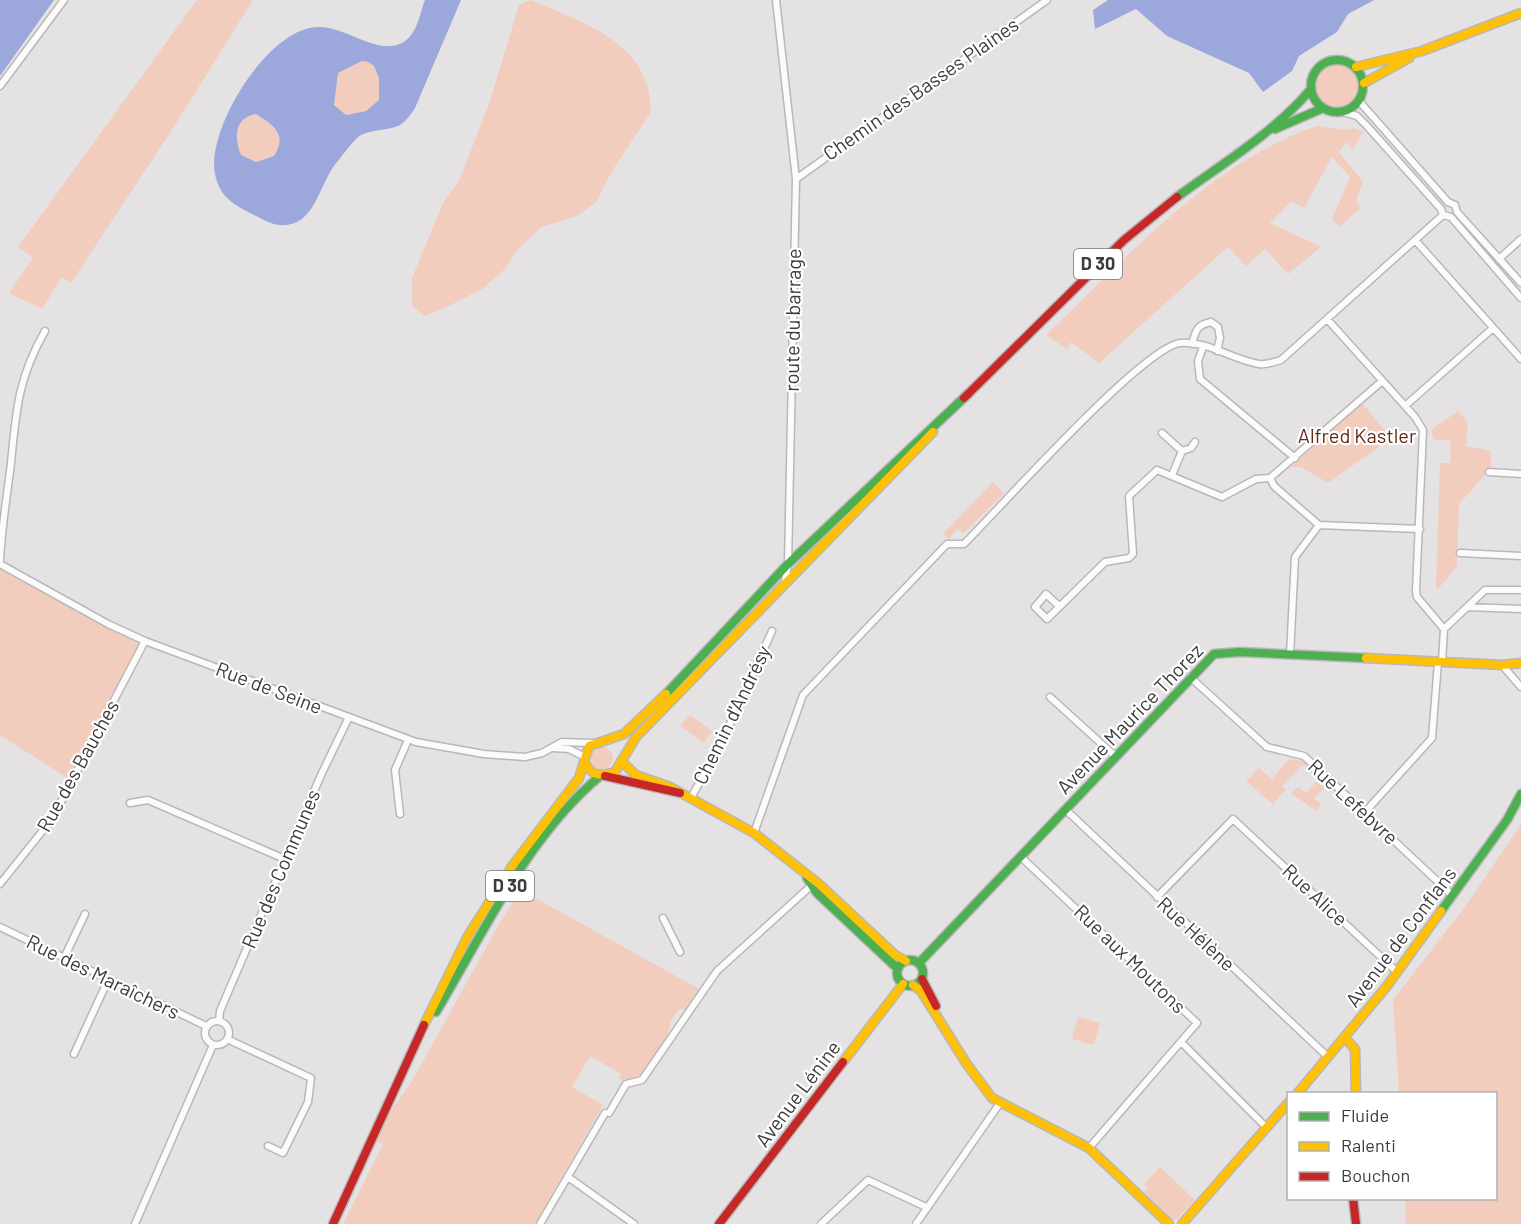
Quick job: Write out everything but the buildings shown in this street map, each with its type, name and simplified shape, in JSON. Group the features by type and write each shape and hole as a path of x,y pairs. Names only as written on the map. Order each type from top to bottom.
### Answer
{"main road":[{"path":"1356,67 1422,51 1521,13"},
{"path":"1364,83 1422,51"},
{"path":"1341,59 1356,67 1364,83 1359,101 1343,112 1323,108 1316,101 1311,89 1313,76 1324,63 1341,59"},
{"name":"D 30","path":"610,741 629,731 788,564 968,394 1124,240 1164,206 1265,133 1293,110 1311,89"},
{"name":"D 30","path":"1265,133 1323,108"},
{"name":"D 30","path":"621,759 636,737 968,394"},
{"name":"Avenue Maurice Thorez","path":"919,963 1022,857 1190,677 1208,659 1219,652 1502,665 1521,663"},
{"name":"Avenue Maurice Thorez","path":"1502,665 1521,669"},
{"path":"681,794 590,772 585,760 593,743 610,741 618,748 621,759 636,775 661,783 754,833 801,870 896,955 906,961 919,963 923,970 922,979 939,1018"},
{"path":"602,776 615,772 621,759"},
{"name":"D 30","path":"419,1039 426,1018 468,936 513,865 575,785 585,760"},
{"name":"D 30","path":"333,1224 419,1039 529,856 584,788 602,776"},
{"name":"Avenue de Conflans","path":"1299,1092 1397,972 1507,820 1521,794"},
{"path":"801,870 844,921 898,969"},
{"path":"906,961 898,969 897,975 903,984 921,991 979,1083 1000,1103 1044,1122 1089,1148 1169,1224"},
{"path":"913,986 922,979"},
{"name":"Avenue Lénine","path":"719,1224 903,984"},
{"path":"1345,1038 1355,1050 1356,1092"},
{"path":"1182,1224 1287,1104"},
{"path":"1354,1200 1356,1224"}],"street":[{"path":"0,86 64,0"},
{"name":"route du barrage","path":"776,0 796,178 788,564"},
{"name":"Chemin des Basses Plaines","path":"796,178 1047,0"},
{"path":"1359,101 1448,202 1455,205 1457,212 1521,283"},
{"path":"1343,112 1358,117 1442,212 1451,217 1521,298"},
{"path":"754,833 803,695 947,544 964,544 1131,374 1171,346 1180,343 1192,344 1261,364 1281,360 1415,240 1442,212 1448,202"},
{"path":"1451,217 1457,212"},
{"path":"1499,259 1521,239"},
{"path":"1415,240 1521,359"},
{"path":"1327,319 1381,382 1405,406 1423,430 1417,597 1444,629"},
{"path":"1192,344 1196,329 1202,324 1211,322 1218,327 1220,338 1217,351"},
{"path":"1405,406 1493,328"},
{"path":"0,564 1,534 20,387 31,355 45,332"},
{"path":"1203,347 1198,361 1200,379 1295,458"},
{"path":"1059,606 1105,562 1129,558 1133,554 1129,496 1157,470 1222,497 1256,479 1270,478 1381,382"},
{"path":"1162,434 1182,451"},
{"path":"1172,475 1182,451 1191,448 1195,442"},
{"path":"1489,472 1521,474"},
{"path":"1270,478 1274,486 1319,525 1420,529"},
{"path":"1290,655 1295,557 1319,525"},
{"path":"1460,553 1521,556"},
{"name":"Rue de Seine","path":"0,564 108,624 146,641 408,740 484,754 525,757 562,742 593,743"},
{"path":"784,585 788,564"},
{"path":"1365,812 1432,738 1444,629 1485,590 1521,590"},
{"path":"1467,607 1521,609"},
{"name":"Chemin d'Andrésy","path":"691,798 725,735 772,631"},
{"name":"Rue des Bauches","path":"0,884 52,819 146,641"},
{"path":"1502,665 1521,687"},
{"name":"Rue Lefebvre","path":"1190,677 1267,747 1304,756 1453,896"},
{"path":"1050,697 1115,756"},
{"name":"Rue des Communes","path":"219,1021 220,1011 348,718"},
{"path":"400,814 395,770 408,740"},
{"path":"552,747 569,749 585,760"},
{"path":"130,803 148,800 287,860"},
{"name":"Rue Hélène","path":"1065,809 1328,1058"},
{"name":"Rue Alice","path":"1157,897 1233,819 1397,972"},
{"name":"Rue aux Moutons","path":"1022,857 1197,1023 1089,1148"},
{"path":"540,1224 626,1084 642,1080 717,971 812,885"},
{"path":"64,958 85,914"},
{"path":"663,918 680,952"},
{"name":"Rue des Maraîchers","path":"0,927 206,1026"},
{"path":"74,1054 108,980"},
{"path":"213,1045 205,1037 206,1026 212,1022 219,1021 227,1026 227,1039"},
{"path":"213,1045 221,1044 227,1039"},
{"path":"227,1039 311,1078 308,1102 283,1153 268,1146"},
{"path":"1181,1042 1266,1127"},
{"path":"135,1224 213,1045"},
{"path":"916,1224 1000,1103"},
{"path":"568,1177 634,1224"},
{"path":"821,1224 868,1180 926,1207"}],"green space":[{"path":"197,0 253,0 170,133 71,283 62,277 42,309 9,293 33,258 18,247"},
{"path":"531,0 599,31 629,54 640,68 647,85 651,112 612,171 597,201 579,215 542,227 518,249 505,269 482,289 424,316 412,306 412,278 444,201 459,181 489,104 519,5"},
{"path":"362,61 374,66 379,79 379,100 366,111 346,115 334,105 338,73"},
{"path":"1337,63 1352,70 1359,85 1352,100 1337,107 1322,100 1315,85 1322,70"},
{"path":"256,114 273,126 279,136 279,142 274,156 256,162 241,155 236,135 239,124 248,116"},
{"path":"1317,126 1346,130 1355,128 1363,132 1353,149 1346,142 1339,152 1363,182 1356,201 1361,208 1339,227 1332,219 1350,177 1332,157 1304,208 1292,201 1270,223 1321,247 1288,274 1265,249 1246,266 1228,247 1099,363 1071,342 1067,349 1046,335 1138,245 1206,188 1241,163 1278,142"},
{"name":"Alfred Kastler","path":"1362,403 1391,438 1328,483 1301,467 1291,467"},
{"path":"1458,411 1468,423 1466,446 1491,451 1491,468 1459,504 1457,566 1439,588 1436,588 1440,463 1450,463 1451,441 1434,439 1431,430"},
{"path":"993,482 1004,493 964,533 957,529 949,539 943,534"},
{"path":"0,564 145,641 72,781 0,735"},
{"path":"690,715 712,731 704,743 680,726"},
{"path":"598,747 606,747 613,754 613,762 606,769 598,769 591,762 591,754"},
{"path":"1289,759 1304,761 1343,798 1326,786 1314,798 1321,804 1316,811 1291,793 1298,787 1306,793 1319,779 1303,765 1282,786 1286,789 1273,804 1246,781 1259,768 1272,779"},
{"path":"1521,824 1521,1224 1406,1224 1405,1200 1497,1200 1497,1092 1399,1092 1393,1000 1467,904"},
{"path":"515,899 537,899 701,990 688,1010 679,1009 671,1021 667,1040 640,1078 626,1082 619,1078 621,1074 590,1056 572,1087 603,1105 535,1224 343,1224 383,1144 372,1139 412,1081"},
{"path":"1078,1017 1100,1023 1094,1045 1072,1039"},
{"path":"1160,1167 1195,1200 1176,1220 1172,1220 1144,1192 1148,1187 1144,1184"}],"water":[{"path":"0,0 54,0 0,76"},
{"path":"425,0 461,0 415,108 405,121 393,128 368,132 357,138 328,175 308,213 291,224 279,225 268,222 243,210 227,198 215,174 215,155 220,132 244,85 260,63 278,45 297,32 316,27 338,30 382,46 402,43 412,35","holes":["362,61 374,66 379,78 379,100 366,111 346,115 334,105 338,73","256,114 273,126 279,136 278,148 274,156 256,162 241,155 237,142 240,124 249,116"]},
{"path":"1108,0 1374,0 1348,14 1337,32 1299,56 1292,71 1263,92 1249,73 1167,36 1136,9 1095,29 1093,10"}],"traffic: fast":[{"path":"1332,60 1342,60 1356,67 1363,86 1356,105 1342,112 1332,112 1322,108 1315,101 1311,91 1311,81 1315,71 1322,64 1332,60"},
{"path":"1177,197 1264,134 1297,105 1311,89"},
{"path":"1275,129 1323,108"},
{"path":"666,694 788,564 968,394"},
{"path":"919,963 1214,654 1240,652 1366,658"},
{"path":"436,1012 529,856 550,827 600,776"},
{"path":"1441,911 1507,820 1521,794"},
{"path":"807,878 817,893 898,969"},
{"path":"910,960 919,964 923,973 919,982 910,986 901,982 897,973 901,964 910,960"}],"traffic: slow":[{"path":"1356,67 1422,51 1521,13"},
{"path":"1364,83 1409,58"},
{"path":"585,763 591,771 597,774 615,772 636,737 933,432"},
{"path":"1366,658 1502,665 1521,663"},
{"path":"424,1025 468,936 513,865 579,778 589,746 624,734 666,694"},
{"path":"621,761 636,775 670,787 754,833 819,884 895,955 906,961"},
{"path":"1299,1092 1387,986 1441,911"},
{"path":"843,1062 903,984"},
{"path":"913,985 921,991 966,1063 992,1098 1089,1148 1169,1224"},
{"path":"1345,1038 1355,1049 1356,1092"},
{"path":"1182,1224 1287,1104"}],"traffic: jam":[{"path":"964,398 1124,240 1177,197"},
{"path":"605,776 680,793"},
{"path":"922,979 936,1006"},
{"path":"333,1224 424,1025"},
{"path":"719,1224 843,1062"},
{"path":"1353,1200 1356,1224"}]}
